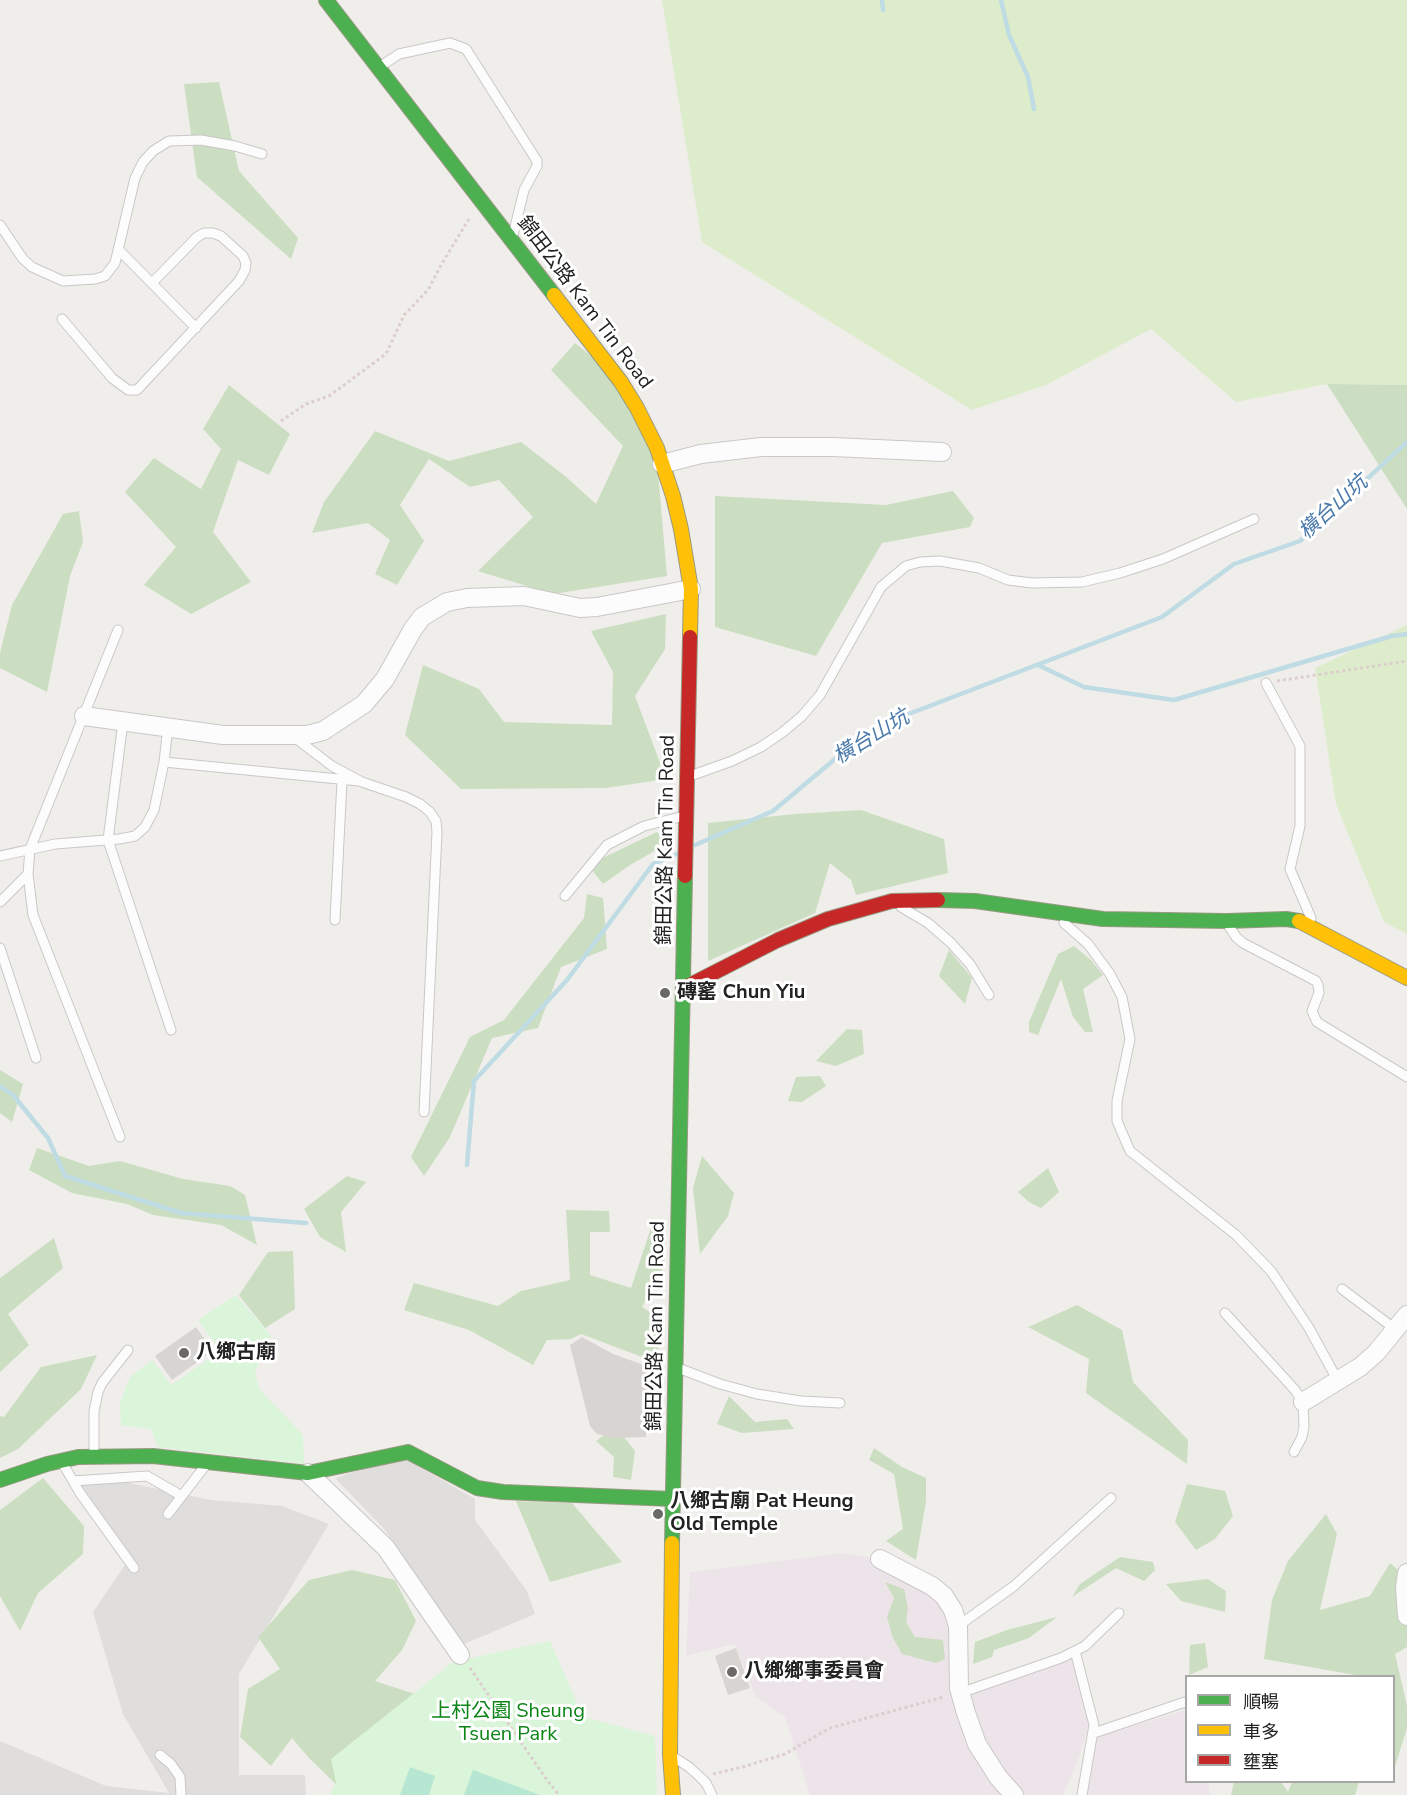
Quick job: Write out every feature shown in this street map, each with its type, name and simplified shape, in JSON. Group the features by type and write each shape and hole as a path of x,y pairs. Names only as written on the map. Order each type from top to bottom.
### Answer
{"main road":[{"name":"錦田公路 Kam Tin Road","path":"326,0 621,382 649,430 662,464 681,529 691,589 673,1499 670,1755 673,1795"},
{"path":"684,987 778,940 828,919 892,901 924,899 975,900 1103,919 1227,921 1286,919 1300,921 1407,978"},
{"path":"0,1480 62,1460 94,1457 153,1456 308,1473 408,1452 477,1488 503,1492 673,1499"}],"street":[{"path":"662,464 701,454 761,447 833,447 942,452"},
{"path":"84,716 223,735 293,736 323,731 364,704 385,680 422,617 447,602 495,596 524,596 580,608 597,607 691,589"},
{"path":"1303,1402 1360,1367 1376,1353 1407,1315"},
{"path":"308,1473 386,1548 460,1654"},
{"path":"880,1559 920,1579 944,1596 953,1610 958,1626 957,1667 960,1693 977,1744 998,1777 1014,1795"},
{"path":"1407,1573 1405,1587 1407,1616"}],"lane":[{"path":"379,67 399,54 450,43 465,49 537,161 537,166 524,190 512,240"},
{"path":"0,225 23,259 32,267 63,281 95,279 105,276 115,263 133,186 143,162 153,151 169,141 201,140 262,154"},
{"path":"62,319 112,378 121,386 133,391 141,388 243,277 246,263 243,256 221,236 204,233 197,237 152,283"},
{"path":"119,250 196,328"},
{"path":"688,777 732,761 761,747 801,716 820,695 881,587 906,566 920,562 940,561 979,568 1008,580 1032,583 1082,582 1163,559 1254,519"},
{"path":"118,630 30,849 28,874 33,915 120,1137"},
{"path":"1266,683 1300,746 1300,826 1290,869 1315,928"},
{"path":"123,722 108,840 171,1030"},
{"path":"0,856 56,844 135,836 145,827 154,810 164,762 168,727"},
{"path":"293,736 332,766 362,782 420,804 436,821 424,1112"},
{"path":"164,762 362,782"},
{"path":"335,920 342,781"},
{"path":"565,896 607,845 645,826 687,816"},
{"path":"0,902 28,874"},
{"path":"892,901 928,923 950,942 970,964 989,995"},
{"path":"1053,913 1088,944 1110,974 1122,997 1130,1039 1117,1101 1117,1121 1130,1151 1236,1235 1271,1271 1309,1328 1338,1381"},
{"path":"1227,921 1236,937 1243,943 1316,981 1319,993 1312,1011 1317,1022 1407,1077"},
{"path":"0,948 36,1058"},
{"path":"1342,1289 1395,1329"},
{"path":"1225,1313 1295,1390 1303,1402 1304,1427 1302,1437 1294,1452"},
{"path":"94,1457 94,1411 98,1392 102,1383 128,1350"},
{"path":"676,1368 757,1394 801,1401 840,1403"},
{"path":"62,1460 73,1481 134,1568"},
{"path":"168,1514 209,1462"},
{"path":"73,1481 147,1476 182,1496"},
{"path":"958,1626 1014,1586 1111,1498"},
{"path":"960,1693 1085,1646 1119,1613"},
{"path":"1075,1651 1092,1715 1094,1732 1082,1795"},
{"path":"1094,1732 1185,1702"},
{"path":"160,1755 171,1764 180,1777 181,1795"},
{"path":"670,1755 700,1777 712,1795"}],"path":[{"path":"281,421 306,404 329,396 387,352 404,315 426,293 482,201"},
{"path":"1266,683 1407,661"},
{"path":"460,1654 546,1780 560,1795"},
{"path":"700,1777 785,1754 830,1728 960,1693"}],"shaded area":[{"path":"402,1457 475,1499 475,1520 527,1591 535,1614 462,1645 386,1531 335,1478"},
{"path":"105,1478 211,1500 282,1506 329,1524 239,1674 239,1775 305,1775 306,1795 0,1795 0,1741 106,1786 169,1793 123,1714 93,1612 125,1565 69,1485"},
{"path":"843,1553 868,1557 935,1595 949,1617 950,1672 1006,1795 810,1795 785,1717 755,1696 735,1644 686,1656 690,1572"},
{"path":"1073,1656 1090,1721 1077,1763 1063,1795 1020,1795 991,1760 967,1695"},
{"path":"1185,1710 1185,1783 1208,1783 1210,1795 1085,1795 1096,1737"}],"green space":[{"path":"662,0 1407,0 1407,385 1327,384 1236,402 1151,329 1046,385 972,410 702,242"},
{"path":"219,82 239,171 298,238 291,259 197,177 184,84"},
{"path":"575,343 628,386 658,473 667,576 553,594 478,571 533,517 499,480 470,487 429,459 400,505 424,541 397,585 375,574 390,540 368,523 312,533 324,502 375,431 449,461 521,442 565,476 596,504 623,446 551,370"},
{"path":"1327,384 1407,385 1407,509"},
{"path":"229,385 290,434 269,475 238,460 213,532 251,582 191,614 144,585 176,547 125,492 154,458 201,489 221,449 203,429"},
{"path":"953,491 974,518 970,527 882,543 816,656 715,627 715,496 886,505"},
{"path":"79,511 83,542 70,576 47,692 0,668 0,653 12,605 63,514"},
{"path":"666,614 665,649 635,696 666,779 606,788 461,789 405,735 423,665 479,689 504,722 612,725 613,672 591,631"},
{"path":"1407,625 1407,934 1384,922 1336,804 1315,668"},
{"path":"861,810 944,839 948,873 856,895 851,880 830,863 815,913 708,961 708,823"},
{"path":"657,832 667,844 630,865 603,884 588,865"},
{"path":"587,894 603,898 607,949 561,967 538,1028 492,1038 450,1137 424,1176 411,1157 470,1037 504,1020 584,918"},
{"path":"1074,946 1091,960 1103,975 1083,989 1093,1032 1085,1032 1073,1017 1061,979 1038,1035 1029,1032 1029,1022 1058,954"},
{"path":"949,950 972,978 965,1004 939,976"},
{"path":"847,1029 862,1030 864,1054 836,1066 816,1061"},
{"path":"0,1070 23,1084 12,1122 0,1113"},
{"path":"820,1076 826,1086 802,1102 788,1101 796,1077"},
{"path":"37,1148 89,1166 120,1161 183,1179 230,1186 245,1195 257,1245 221,1225 153,1215 127,1204 72,1193 29,1170"},
{"path":"702,1156 734,1193 728,1216 700,1254 693,1188"},
{"path":"1048,1168 1059,1192 1041,1208 1029,1202 1018,1192"},
{"path":"347,1176 366,1182 341,1212 346,1252 320,1237 304,1209"},
{"path":"566,1210 609,1211 610,1232 590,1232 590,1275 631,1288 651,1228 667,1223 664,1266 642,1307 659,1318 658,1363 581,1334 571,1339 547,1340 533,1365 469,1330 404,1310 414,1283 498,1306 521,1291 570,1280"},
{"path":"54,1238 63,1268 8,1314 29,1345 0,1372 0,1278"},
{"path":"293,1251 295,1309 265,1328 239,1295 268,1252"},
{"path":"236,1295 271,1336 255,1372 259,1389 303,1435 304,1464 158,1447 151,1429 121,1425 120,1403 130,1377 152,1360 171,1385 221,1351 198,1320"},
{"path":"1077,1305 1122,1330 1133,1382 1188,1440 1187,1464 1086,1393 1089,1359 1028,1327"},
{"path":"97,1355 81,1389 18,1449 0,1458 0,1416 4,1417 41,1367"},
{"path":"729,1396 755,1422 787,1419 794,1429 742,1433 717,1424"},
{"path":"616,1427 635,1451 631,1480 613,1477 614,1457 596,1441"},
{"path":"874,1448 902,1467 926,1478 926,1501 916,1560 886,1541 903,1529 894,1474 869,1460"},
{"path":"43,1478 84,1526 83,1554 38,1593 20,1631 0,1596 0,1510"},
{"path":"1187,1484 1225,1491 1233,1516 1215,1539 1196,1550 1175,1522"},
{"path":"516,1501 572,1503 622,1562 550,1582"},
{"path":"1326,1514 1337,1534 1320,1610 1370,1596 1390,1563 1407,1578 1407,1647 1395,1654 1407,1706 1407,1728 1395,1767 1395,1675 1355,1675 1264,1659 1272,1600 1288,1561"},
{"path":"1120,1557 1153,1562 1155,1570 1144,1581 1116,1568 1072,1597 1080,1584"},
{"path":"352,1570 395,1580 416,1621 402,1650 375,1681 430,1699 347,1795 292,1738 271,1766 240,1737 248,1689 280,1669 258,1637 309,1580"},
{"path":"1208,1579 1226,1591 1225,1612 1181,1601 1166,1584"},
{"path":"885,1582 904,1589 908,1608 906,1622 915,1637 943,1640 945,1659 936,1663 902,1654 893,1638 887,1617 894,1598"},
{"path":"1057,1617 1029,1638 994,1650 992,1657 973,1664 975,1642 1007,1630"},
{"name":"上村公園 Sheung Tsuen Park","path":"550,1641 583,1717 655,1736 657,1795 329,1795 336,1783 331,1759 453,1662"},
{"path":"1205,1643 1208,1667 1189,1675 1190,1645"},
{"path":"410,1767 435,1776 429,1795 400,1795"},
{"path":"473,1770 540,1795 464,1795"},
{"path":"1234,1783 1282,1783 1288,1792 1292,1783 1359,1783 1355,1795 1231,1795"}],"building":[{"name":"八鄉古廟","path":"196,1327 213,1351 172,1380 155,1356"},
{"path":"582,1337 613,1354 658,1370 659,1401 646,1416 646,1437 613,1438 597,1434 590,1426 570,1345"},
{"name":"八鄉鄉事委員會","path":"736,1648 750,1688 728,1695 715,1656"}],"waterway":[{"path":"882,0 883,10"},
{"path":"1001,0 1009,35 1028,77 1034,109"},
{"name":"橫台山坑","path":"695,845 773,811 841,754 906,715 1162,617 1234,564 1300,541 1407,442"},
{"path":"1038,665 1084,687 1174,700 1392,636 1407,634"},
{"name":"橫台山坑","path":"467,1165 474,1081 567,980 653,864 677,854"},
{"path":"0,1086 13,1095 48,1138 65,1176 181,1213 306,1223"}],"traffic: fast":[{"path":"326,0 554,295"},
{"path":"672,1543 685,876"},
{"path":"938,900 975,901 1103,919 1227,921 1286,919 1299,921"},
{"path":"0,1480 47,1464 78,1457 153,1456 308,1473 408,1452 477,1488 503,1492 673,1499"}],"traffic: slow":[{"path":"554,295 621,382 657,448 681,529 691,589 690,637"},
{"path":"1299,921 1407,978"},
{"path":"672,1543 670,1755 673,1795"}],"traffic: jam":[{"path":"685,876 690,637"},
{"path":"684,988 778,940 828,919 892,901 938,900"}],"place":[{"name":"磚窰 Chun Yiu","path":"665,993"},
{"name":"八鄉古廟","path":"184,1353"},
{"name":"八鄉古廟 Pat Heung Old Temple","path":"658,1514"},
{"name":"八鄉鄉事委員會","path":"732,1672"}]}
